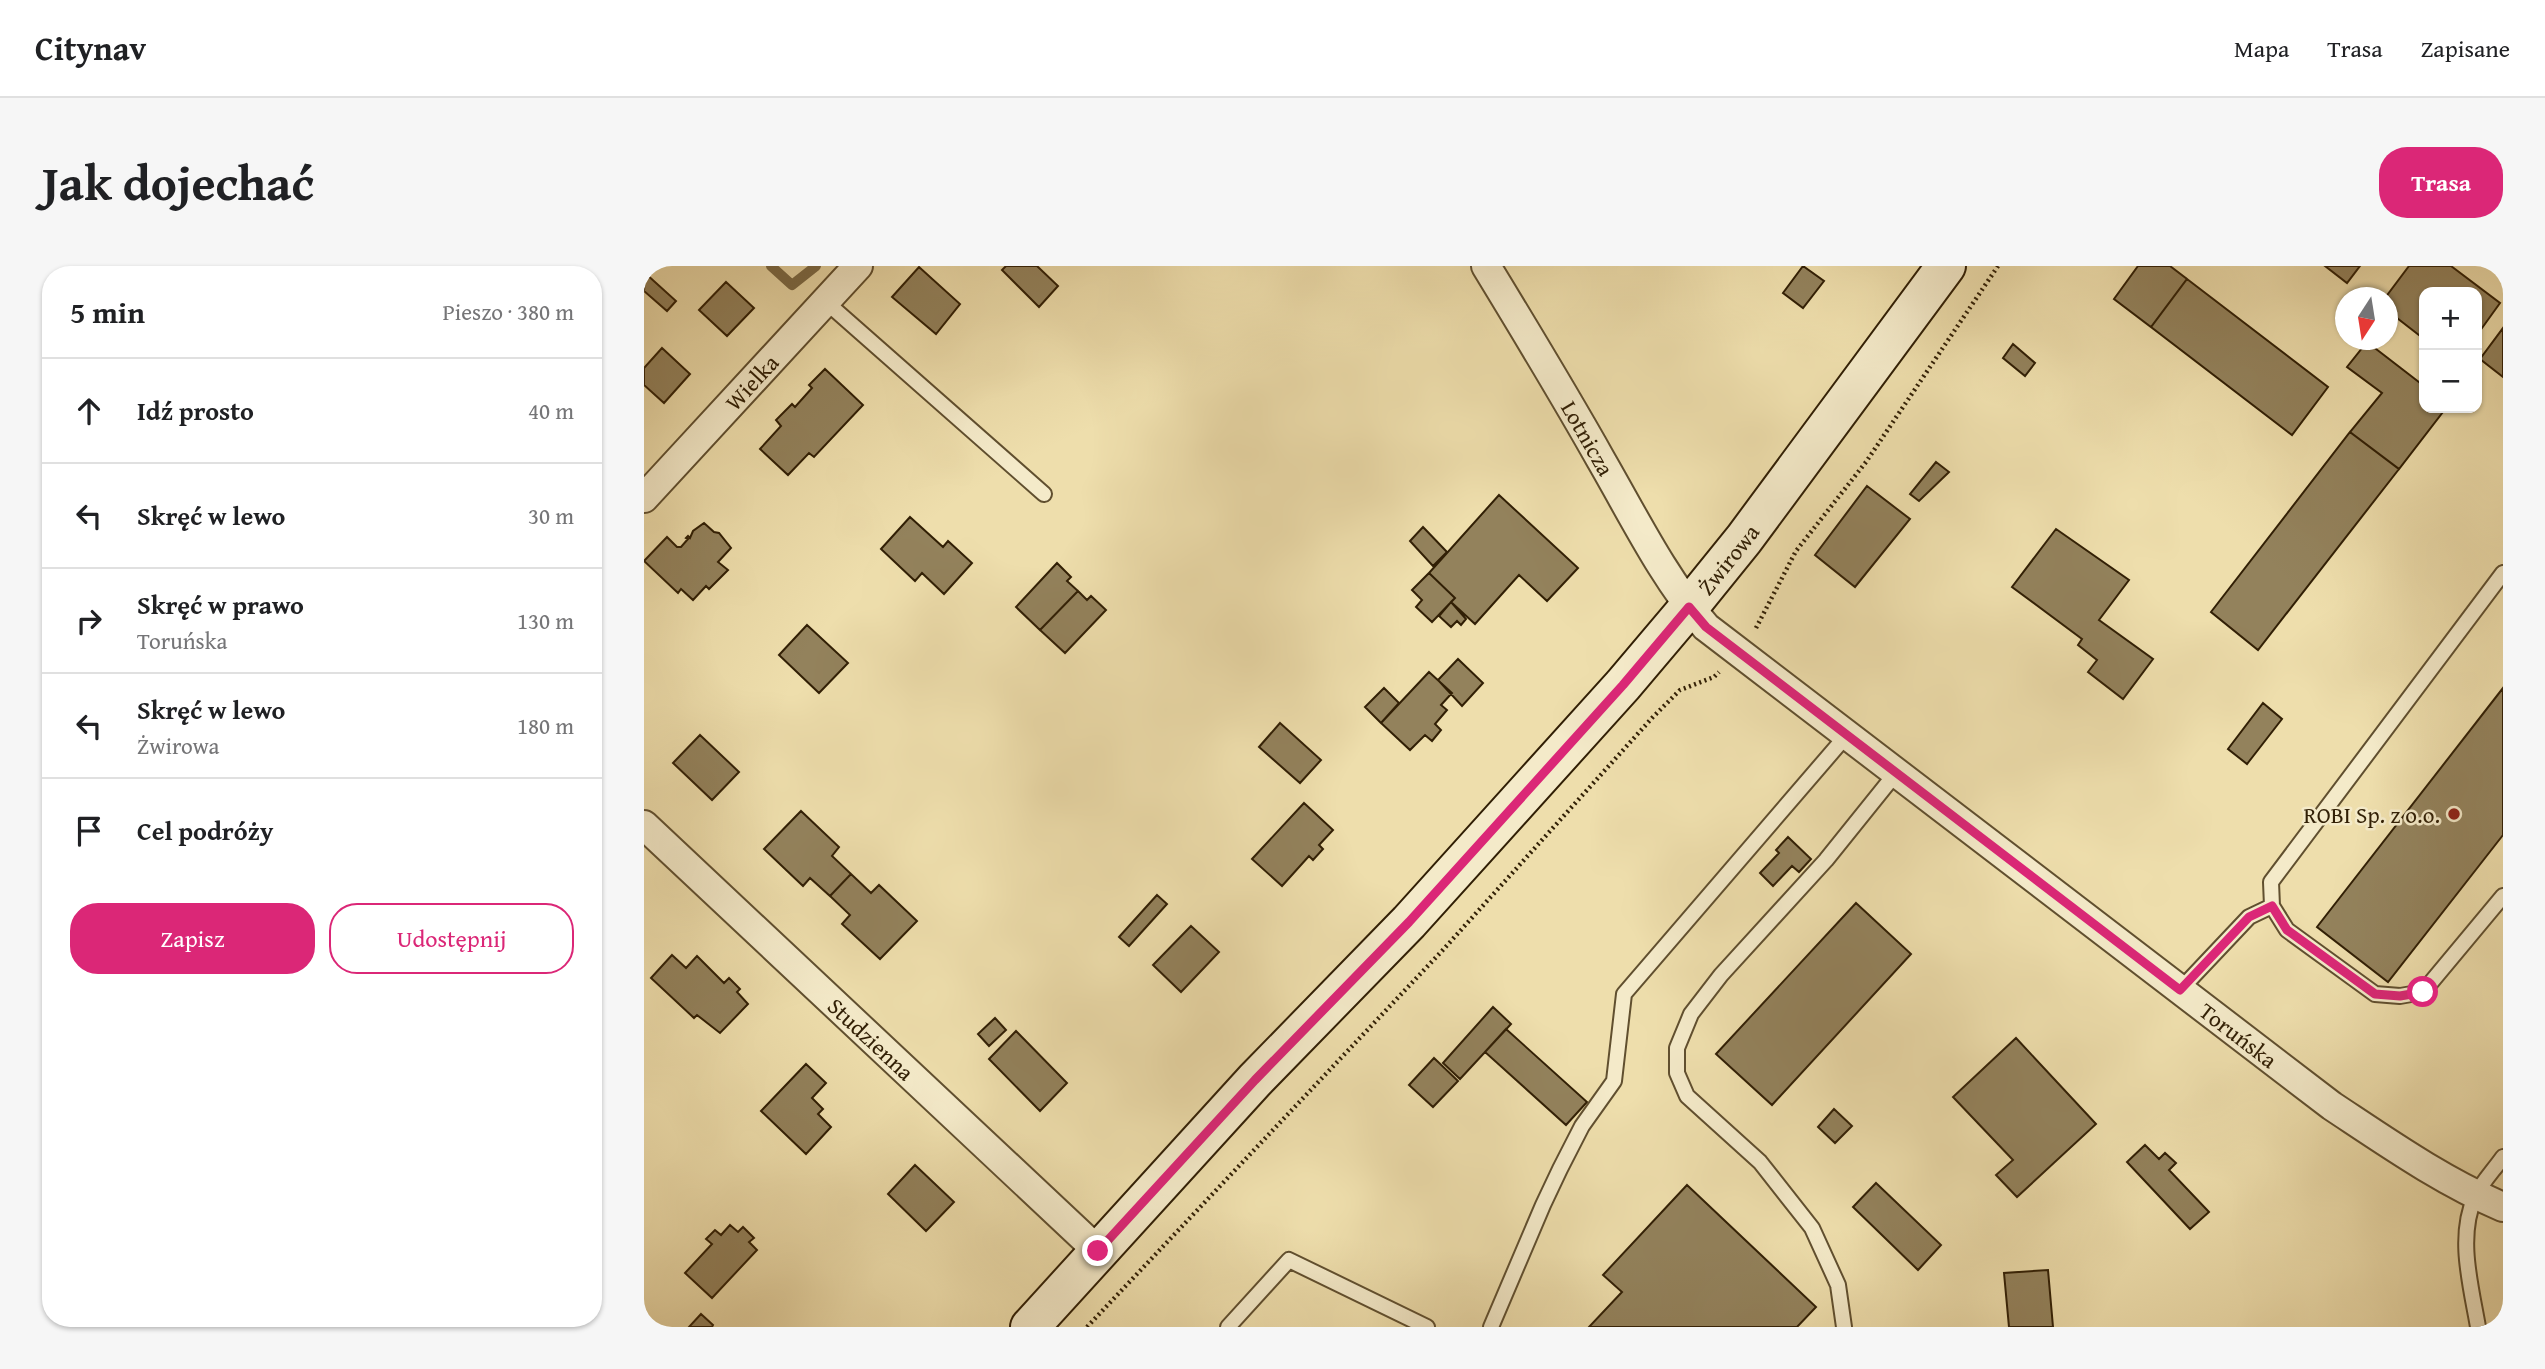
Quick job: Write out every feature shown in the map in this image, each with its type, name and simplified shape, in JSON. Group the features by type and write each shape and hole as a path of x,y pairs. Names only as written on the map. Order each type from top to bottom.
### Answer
{"street":[{"name":"Wielka","path":"644,498 858,266"},
{"name":"Lotnicza","path":"1486,266 1600,457 1656,558 1689,607"},
{"name":"Żwirowa","path":"1030,1327 1255,1080 1409,922 1623,685 1744,539 1947,266"},
{"name":"Toruńska","path":"1689,607 1706,627 1846,736 2332,1107 2475,1196 2503,1207"},
{"name":"Studzienna","path":"644,825 1098,1251"}],"lane":[{"path":"825,301 1044,494"},
{"path":"2503,573 2271,882 2272,906 2287,930 2375,994 2400,996 2423,992 2503,896"},
{"path":"1492,1327 1560,1169 1583,1126 1614,1081 1624,994 1846,736"},
{"path":"1844,1327 1838,1285 1812,1228 1760,1162 1687,1096 1676,1073 1677,1048 1691,1014 1721,975 1826,860 1896,773"},
{"path":"2180,990 2249,917 2272,906"},
{"path":"2478,1327 2467,1261 2467,1220 2475,1196 2503,1157"},
{"path":"1228,1327 1289,1260 1427,1327"}],"building":[{"path":"1006,266 1037,266 1058,286 1039,307 1002,270"},
{"path":"1803,266 1824,281 1803,308 1783,293"},
{"path":"2138,266 2170,266 2187,279 2151,327 2114,299"},
{"path":"2325,266 2360,266 2347,283"},
{"path":"2409,266 2451,266 2479,287 2419,287 2419,335 2398,319 2398,287 2393,287"},
{"path":"919,267 960,304 936,334 892,297"},
{"path":"645,273 676,301 667,311 644,291"},
{"path":"2187,279 2328,387 2292,435 2151,327"},
{"path":"726,282 754,308 727,336 699,310"},
{"path":"2482,289 2500,303 2482,328"},
{"path":"2503,328 2503,377 2482,361 2482,356"},
{"path":"2013,344 2035,363 2025,376 2003,358"},
{"path":"662,348 690,374 664,403 644,385 644,368"},
{"path":"2361,350 2377,350 2419,382 2419,413 2442,413 2399,469 2350,432 2382,393 2347,367"},
{"path":"825,369 863,405 814,457 809,453 788,475 760,449 781,426 776,420 792,404 795,407 812,388 809,385"},
{"path":"2350,432 2399,469 2258,650 2211,612"},
{"path":"1936,462 1949,472 1919,501 1910,494"},
{"path":"1867,486 1910,519 1855,587 1815,555"},
{"path":"1499,495 1578,568 1547,601 1519,575 1475,624 1451,602 1455,598 1429,573"},
{"path":"910,517 943,547 948,541 972,563 944,594 922,573 915,581 881,549"},
{"path":"704,523 719,533 731,548 718,562 728,570 709,589 706,586 693,600 681,589 678,593 644,561 667,537 677,547 681,547 688,539 686,538 690,538 693,531"},
{"path":"1423,527 1447,552 1433,566 1410,541"},
{"path":"2056,529 2129,580 2099,620 2153,659 2123,699 2088,672 2097,660 2078,645 2082,639 2012,587"},
{"path":"1057,563 1071,577 1067,581 1078,591 1040,630 1016,607"},
{"path":"1429,573 1455,598 1432,622 1416,607 1422,600 1412,590"},
{"path":"1078,591 1087,600 1091,596 1106,610 1065,653 1040,630"},
{"path":"1451,602 1466,619 1461,625 1457,621 1451,627 1439,616"},
{"path":"807,625 848,663 819,693 779,655"},
{"path":"1458,659 1483,683 1462,706 1438,680"},
{"path":"1429,672 1452,693 1441,705 1447,710 1435,724 1441,730 1432,741 1425,735 1410,750 1381,723"},
{"path":"1384,688 1399,703 1381,723 1365,707"},
{"path":"2503,688 2503,835 2388,982 2317,927"},
{"path":"2263,703 2282,719 2247,764 2228,749"},
{"path":"1280,723 1321,760 1300,783 1259,747"},
{"path":"700,735 739,772 712,800 673,763"},
{"path":"1304,803 1333,830 1319,845 1323,849 1313,860 1309,856 1282,886 1252,859"},
{"path":"801,811 839,847 832,856 851,874 830,896 810,878 803,886 764,849"},
{"path":"1788,837 1811,859 1799,872 1792,866 1773,886 1760,873 1779,853 1776,850"},
{"path":"851,874 871,893 879,885 917,921 880,959 842,924 850,915 830,896"},
{"path":"1157,895 1167,904 1129,946 1119,937"},
{"path":"1856,903 1911,954 1772,1105 1716,1054"},
{"path":"1191,926 1219,952 1181,992 1153,965"},
{"path":"672,955 686,968 697,956 724,983 729,978 740,989 737,992 748,1004 720,1033 697,1015 694,1018 651,978"},
{"path":"1493,1007 1511,1024 1460,1079 1443,1063"},
{"path":"995,1018 1006,1030 989,1046 978,1034"},
{"path":"1506,1029 1587,1102 1566,1125 1485,1052"},
{"path":"1016,1031 1067,1083 1040,1111 989,1059"},
{"path":"2016,1038 2096,1124 2017,1197 1996,1175 2013,1160 1953,1097"},
{"path":"1434,1058 1458,1081 1433,1107 1409,1085"},
{"path":"806,1064 826,1083 812,1098 823,1109 818,1114 831,1127 806,1154 761,1111"},
{"path":"1834,1109 1852,1126 1835,1143 1818,1127"},
{"path":"2145,1145 2159,1159 2165,1153 2176,1163 2169,1170 2209,1212 2190,1229 2127,1162"},
{"path":"915,1165 954,1202 926,1231 888,1194"},
{"path":"1876,1183 1941,1245 1918,1270 1853,1207"},
{"path":"1687,1185 1816,1307 1797,1327 1589,1327 1622,1292 1603,1275"},
{"path":"730,1225 738,1232 743,1227 754,1238 749,1242 757,1250 712,1298 685,1273 712,1244 706,1239 715,1230 721,1235"},
{"path":"2048,1270 2053,1327 2009,1327 2004,1273"},
{"path":"701,1314 712,1327 689,1327"}],"waterway":[{"path":"771,266 792,285 816,266"}],"place":[{"name":"ROBI Sp. z o.o.","path":"2454,814"}],"route":[{"path":"1098,1251 1255,1080 1409,922 1623,685 1689,607 1706,627 2180,990 2249,917 2272,906 2287,930 2375,994 2400,996 2423,992"}]}
